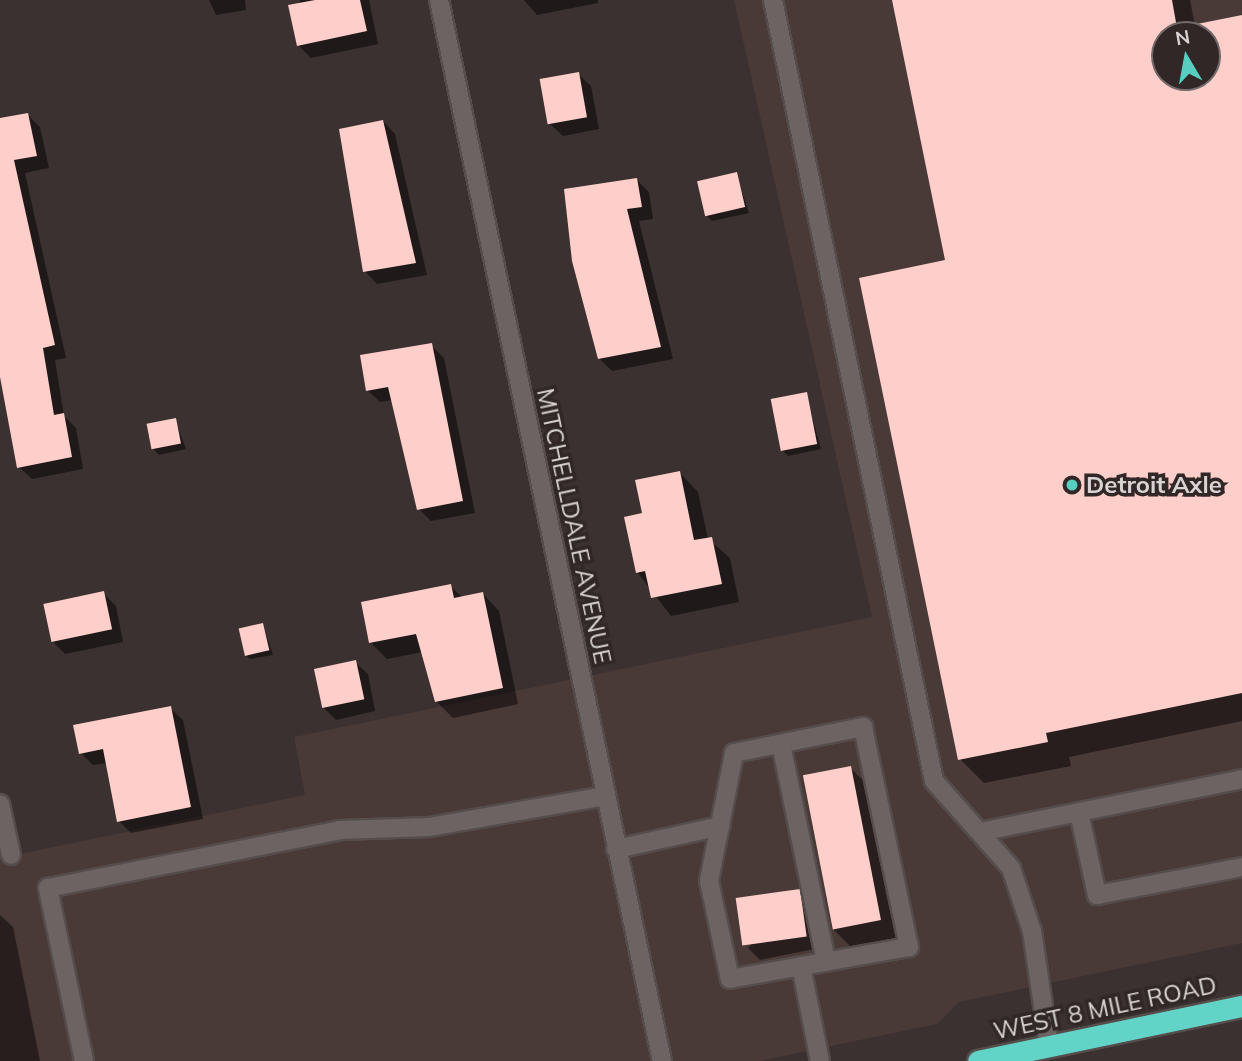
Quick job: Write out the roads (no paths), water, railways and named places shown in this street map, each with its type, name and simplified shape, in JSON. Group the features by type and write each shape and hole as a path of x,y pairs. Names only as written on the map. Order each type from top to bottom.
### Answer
{"highway":[{"name":"WEST 8 MILE ROAD","path":"978,1061 1242,1006"}],"street":[{"name":"MITCHELLDALE AVENUE","path":"439,0 662,1061"},
{"path":"773,0 934,781 1011,868 1028,918 1049,1046"},
{"path":"863,727 909,947 730,979 709,881 734,753 781,744 863,727"},
{"path":"781,744 826,961"},
{"path":"980,832 1242,779"},
{"path":"84,1061 48,888 340,830 429,827 605,796"},
{"path":"0,804 11,855"},
{"path":"1079,812 1097,895 1242,867"},
{"path":"616,849 721,826"},
{"path":"801,966 820,1061"}],"place":[{"name":"Detroit Axle","path":"1072,485"}]}
